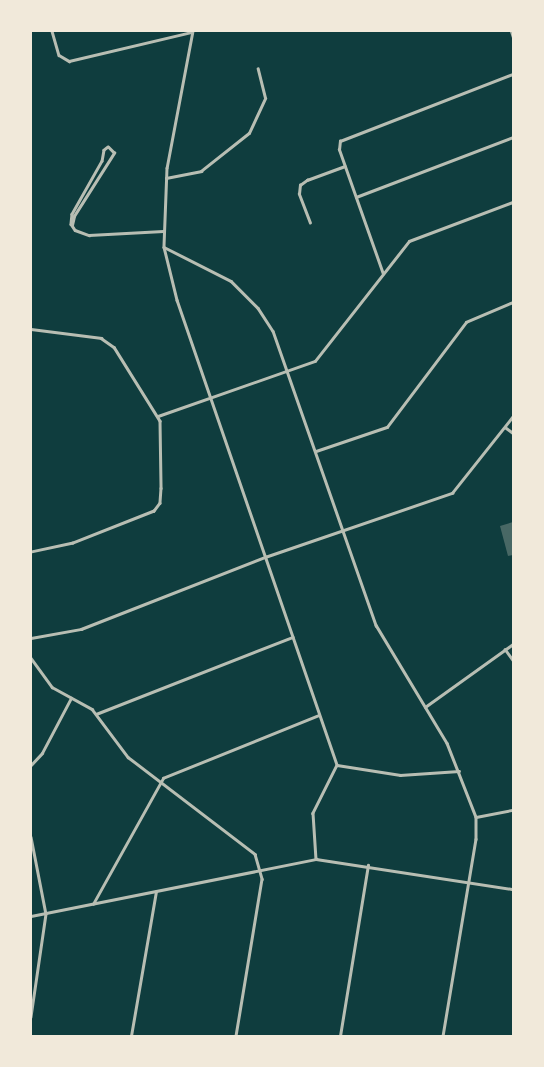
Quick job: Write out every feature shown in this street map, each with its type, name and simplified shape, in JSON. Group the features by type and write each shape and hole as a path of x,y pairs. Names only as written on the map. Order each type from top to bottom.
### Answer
{"street":[{"path":"52,31 59,55 67,60 193,32 166,178 164,247 169,275 337,765 313,814 316,859"},
{"path":"511,31 513,37"},
{"path":"166,178 201,171 249,133 265,98 258,69"},
{"path":"383,275 339,145 347,136 513,74"},
{"path":"356,197 513,138"},
{"path":"72,225 74,216 114,154 112,148 104,150 102,161 72,214 72,225 75,230 89,235 163,231"},
{"path":"310,223 299,194 300,185 307,180 345,166"},
{"path":"158,416 289,371 321,356 412,239 513,202"},
{"path":"164,247 219,272 250,298 273,331 289,371 376,625 444,736 476,817 469,882 443,1036"},
{"path":"316,451 386,427 466,322 513,302"},
{"path":"31,329 91,337 110,343 158,416 161,499 157,508 73,543 31,552"},
{"path":"31,638 81,629 265,557 455,492 513,416"},
{"path":"505,427 513,434"},
{"path":"96,714 292,637"},
{"path":"425,707 513,644"},
{"path":"505,649 513,660"},
{"path":"31,658 52,687 96,714 125,754 249,846 262,870 236,1036"},
{"path":"31,765 42,753 72,698"},
{"path":"93,904 160,780 319,715"},
{"path":"337,765 400,775 459,772"},
{"path":"476,817 513,810"},
{"path":"31,837 46,914 31,1017"},
{"path":"31,916 316,859 368,865 513,889"},
{"path":"340,1036 368,865"},
{"path":"131,1036 156,892"}],"building":[{"path":"513,522 513,555 508,556 500,526"}]}
